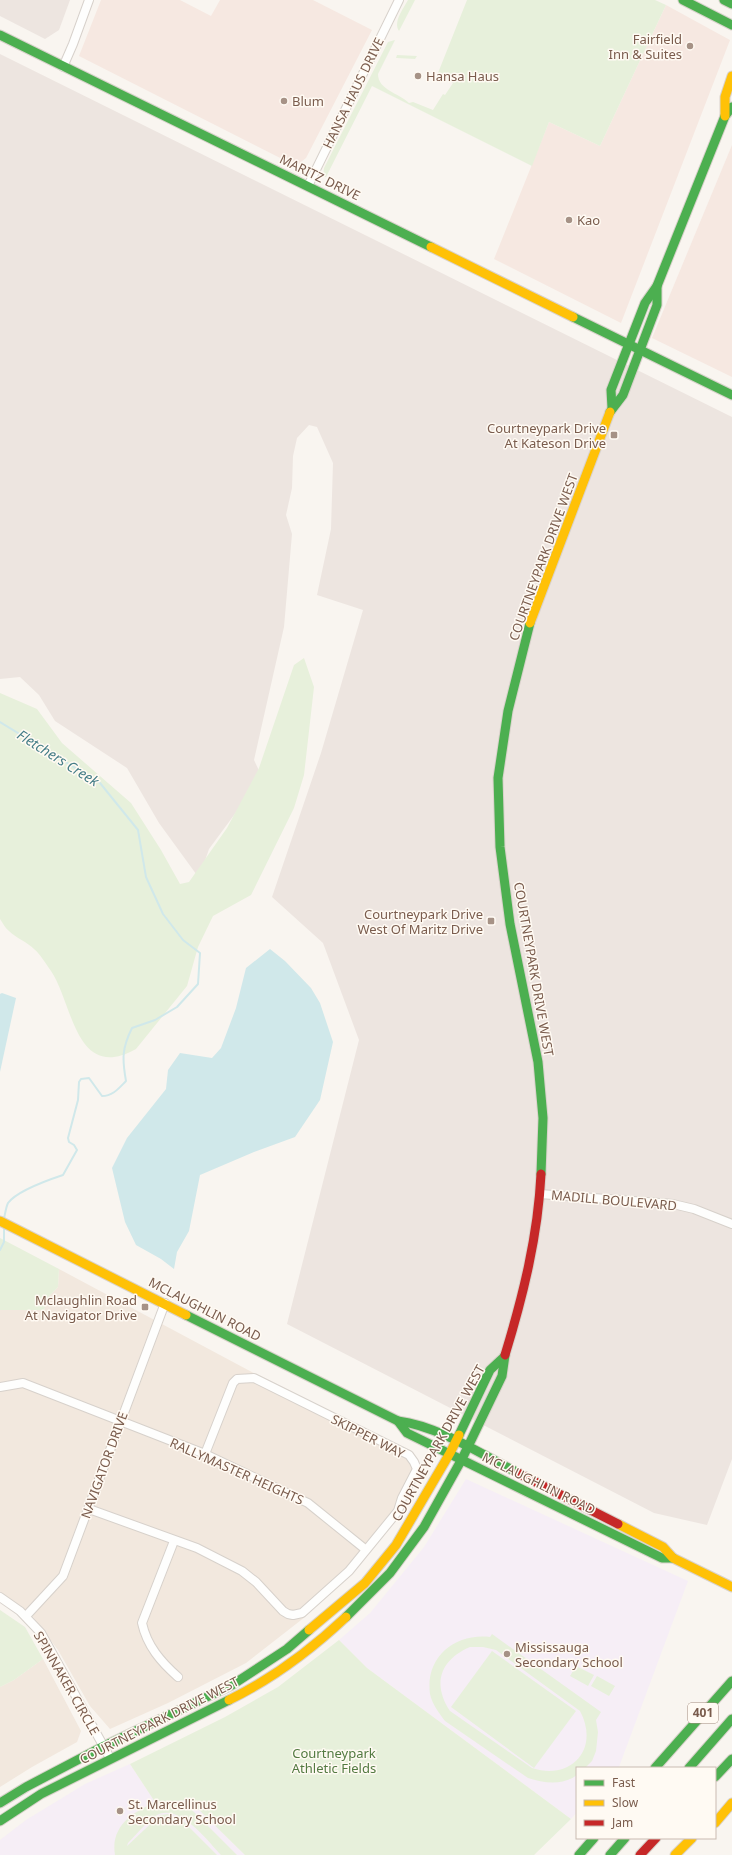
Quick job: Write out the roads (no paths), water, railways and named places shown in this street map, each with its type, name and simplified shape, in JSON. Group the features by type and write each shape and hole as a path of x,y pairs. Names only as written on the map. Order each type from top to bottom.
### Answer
{"main road":[{"path":"683,0 732,25"},
{"path":"724,0 732,4"},
{"name":"MARITZ DRIVE","path":"0,35 732,395"},
{"name":"COURTNEYPARK DRIVE WEST","path":"725,116 725,97 732,76"},
{"name":"COURTNEYPARK DRIVE WEST","path":"612,408 611,390 628,344 645,303 657,286 725,116 732,107"},
{"name":"COURTNEYPARK DRIVE WEST","path":"0,1820 41,1794 110,1758 203,1715 236,1697 279,1671 326,1636 390,1573 424,1526 462,1459 502,1376 504,1357 522,1301 535,1232 540,1194 543,1118 538,1062 510,924 500,847 498,778 508,711 519,663 534,611 612,408 623,395 657,305 657,286"},
{"name":"MCLAUGHLIN ROAD","path":"0,1221 398,1421 413,1423 456,1441 663,1547 673,1558 732,1587"},
{"name":"COURTNEYPARK DRIVE WEST","path":"0,1803 26,1787 104,1746 232,1684 281,1653 317,1625 365,1583 396,1546 450,1453 490,1370 504,1357"},
{"name":"MCLAUGHLIN ROAD","path":"398,1421 407,1433 662,1558 673,1558"},
{"path":"317,1625 326,1636"},
{"name":"401","path":"656,1767 732,1681"},
{"name":"401","path":"689,1767 732,1719"},
{"path":"716,1776 732,1760"},
{"path":"716,1814 732,1798"},
{"path":"716,1822 732,1803"},
{"path":"579,1855 593,1839"},
{"path":"610,1855 624,1839"},
{"path":"640,1855 655,1839"},
{"path":"675,1855 691,1839"},
{"path":"688,1855 701,1839"}],"street":[{"path":"63,67 89,0"},
{"name":"HANSA HAUS DRIVE","path":"308,186 399,0"},
{"name":"MADILL BOULEVARD","path":"540,1194 674,1204 694,1209 732,1224"},
{"name":"NAVIGATOR DRIVE","path":"26,1616 63,1576 164,1303"},
{"name":"SKIPPER WAY","path":"88,1509 197,1548 242,1571 256,1582 283,1611 293,1615 302,1613 349,1571 365,1549 398,1511 416,1469 414,1462 408,1455 254,1378 237,1380 233,1383 205,1454"},
{"path":"0,1387 23,1382 120,1422"},
{"name":"RALLYMASTER HEIGHTS","path":"120,1422 205,1454 308,1503 365,1549"},
{"path":"174,1541 142,1623 144,1633 160,1662 178,1678"},
{"name":"SPINNAKER CIRCLE","path":"0,1597 26,1616 41,1633 110,1758"}],"water":[{"path":"270,949 285,961 311,988 320,1003 333,1042 320,1100 295,1137 254,1152 200,1175 189,1231 177,1252 174,1269 161,1259 136,1245 125,1222 112,1168 127,1138 166,1089 168,1070 180,1053 212,1058 221,1048 236,1008 246,968"},
{"path":"2,993 16,998 0,1072 0,994"}],"waterway":[{"name":"Fletchers Creek","path":"0,722 100,783 138,830 146,877 163,914 183,940 200,953 198,984 177,1007 155,1020 132,1028 126,1042 124,1054 126,1081 113,1093 106,1096 102,1096 89,1078 81,1079 79,1082 78,1100 68,1138 69,1142 74,1145 77,1150 63,1175 33,1186 18,1194 8,1203 4,1219"},
{"name":"Fletchers Creek","path":"0,1250 4,1242 4,1227"}],"place":[{"name":"Fairfield Inn & Suites","path":"690,46"},
{"name":"Hansa Haus","path":"418,76"},
{"name":"Blum","path":"284,101"},
{"name":"Kao","path":"569,220"},
{"name":"Courtneypark Drive At Kateson Drive","path":"614,435"},
{"name":"Courtneypark Drive West Of Maritz Drive","path":"491,921"},
{"name":"Mclaughlin Road At Navigator Drive","path":"145,1307"},
{"name":"Mississauga Secondary School","path":"507,1654"},
{"name":"St. Marcellinus Secondary School","path":"120,1811"}],"park label":[{"name":"Courtneypark Athletic Fields","path":"334,1760"}]}
